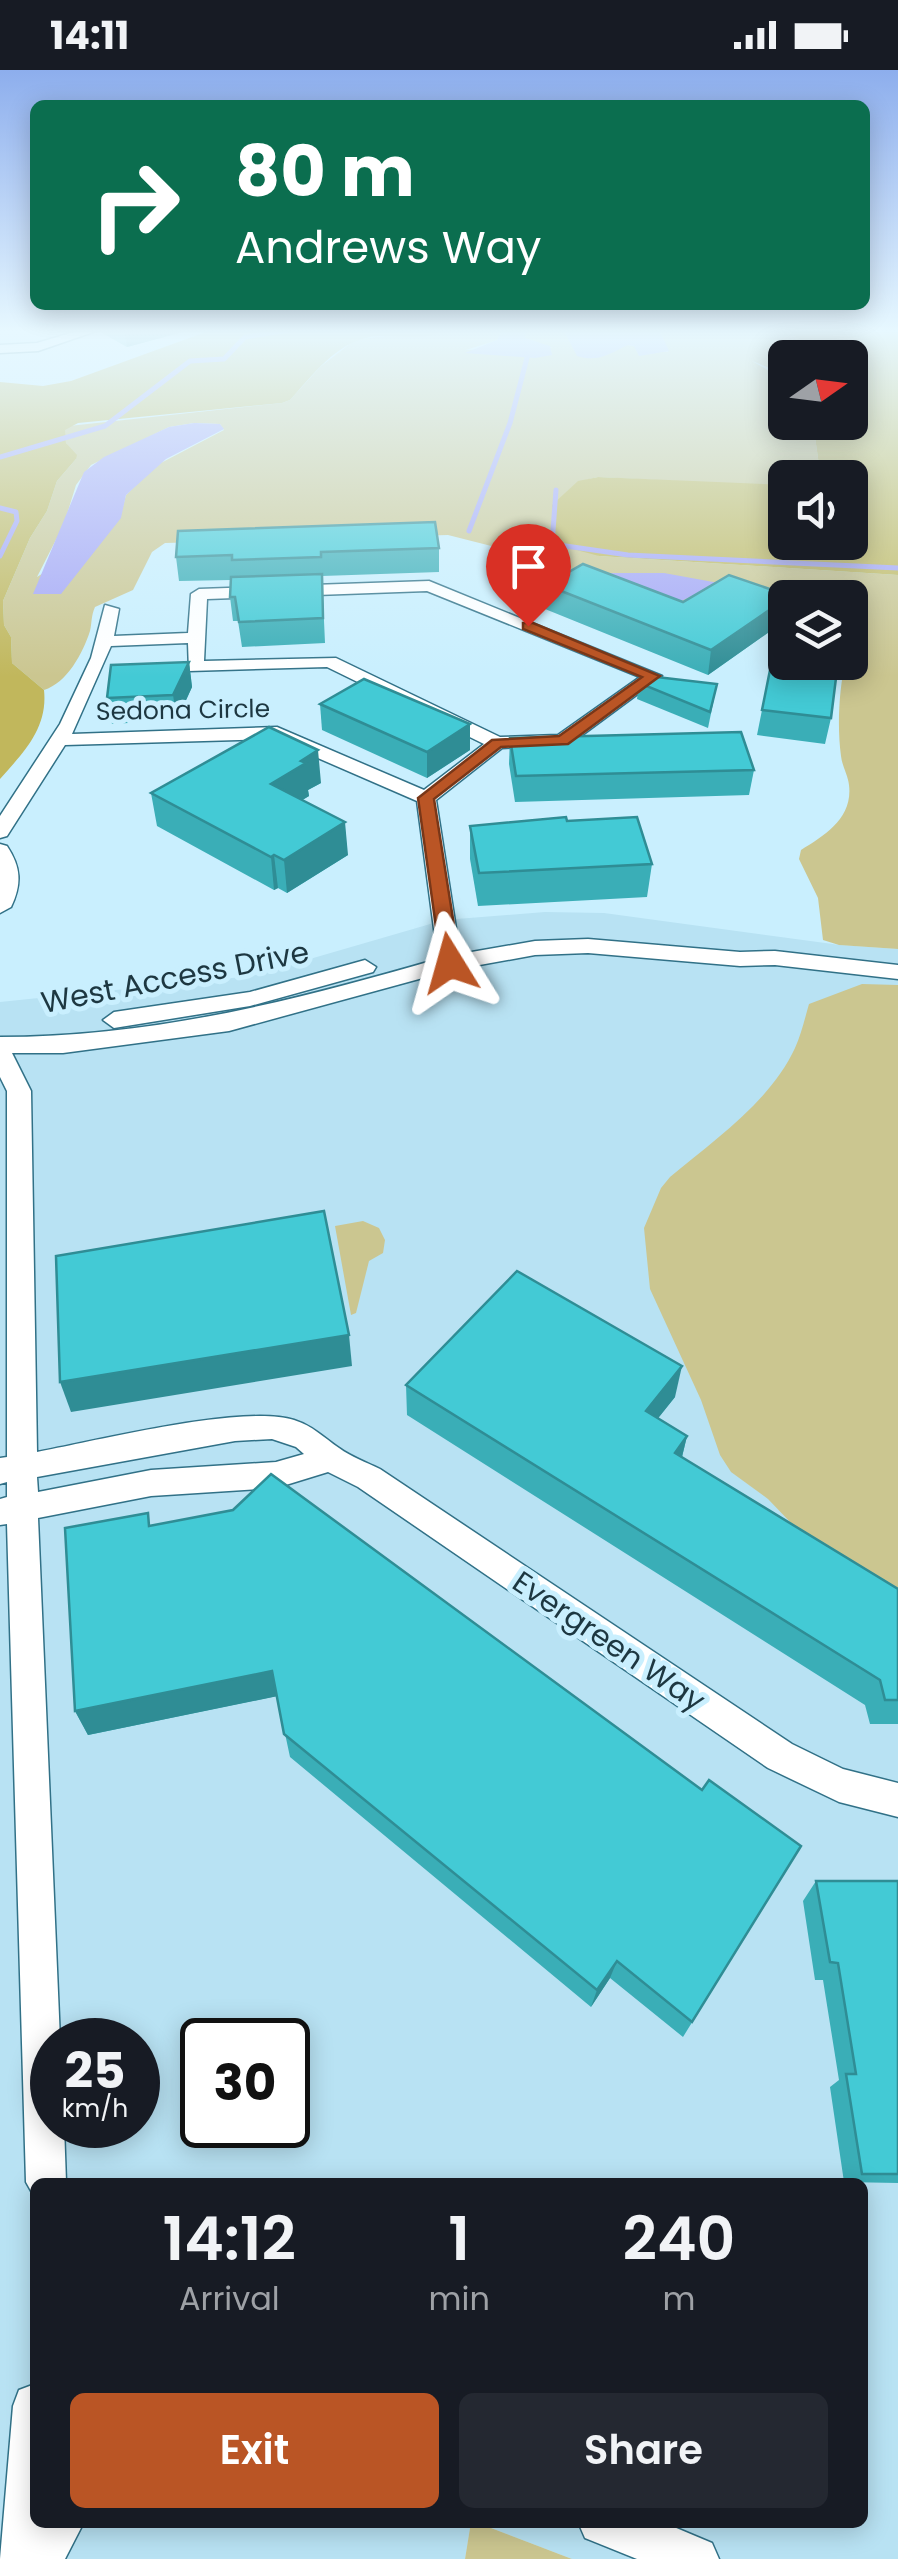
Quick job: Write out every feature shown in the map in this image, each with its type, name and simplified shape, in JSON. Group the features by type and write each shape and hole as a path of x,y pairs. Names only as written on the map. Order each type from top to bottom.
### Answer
{"street":[{"path":"429,586 653,676 563,740 497,743 330,662 195,667 197,629 199,594 429,586"},
{"path":"0,832 9,812 60,740 94,672 108,625 197,629"},
{"name":"Sedona Circle","path":"60,740 277,733 426,798"},
{"path":"449,954 426,798 497,743"},
{"path":"0,850 9,864 9,892 0,906"},
{"name":"West Access Drive","path":"0,1044 62,1045 229,1023 449,954 570,946 740,960 775,958 898,972"},
{"path":"0,1054 18,1091 9,1214 11,1510 46,2178"},
{"name":"Evergreen Way","path":"11,1468 263,1427 298,1434 330,1459 369,1478 780,1756 840,1786 898,1800"},
{"path":"11,1510 151,1482 276,1475 330,1459"},
{"path":"22,2559 30,2465"},
{"path":"40,2559 57,2528"},
{"path":"616,2528 696,2559"}],"shaded area":[{"path":"0,445 68,445 76,459 57,481 47,511 30,538 3,601 12,663 44,690 44,704 32,739 0,779"},
{"path":"67,445 132,445 91,465 76,485 64,524 37,577 105,534 120,518 126,495 157,465 195,445 816,445 818,460 768,460 768,486 598,477 570,489 552,515 555,525 599,556 898,575 898,949 839,945 823,940 818,898 799,859 801,850 836,824 847,807 840,697 842,680 868,680 868,580 768,580 768,600 686,609 595,582 562,564 448,535 165,543 152,552 133,590 95,607 90,631 73,666 60,681 44,690 12,663 3,601 30,538 47,511 57,481 76,459"},
{"path":"816,445 898,445 898,575 599,556 558,545 552,535 552,505 578,481 598,477 768,484 768,560 868,560 868,460 818,460"},
{"path":"545,912 604,913 840,945 898,949 898,2559 572,2559 491,2528 868,2528 868,2178 30,2178 30,2528 470,2528 465,2559 0,2559 0,1002 251,976 444,920"},
{"path":"862,984 898,985 898,1598 816,1549 768,1499 731,1472 720,1455 701,1400 650,1289 644,1228 661,1188 670,1177 740,1119 771,1086 795,1048 809,1004"},
{"path":"363,1221 379,1228 385,1240 383,1253 369,1261 356,1313 351,1315 335,1226"},
{"path":"470,2528 491,2528 572,2559 465,2559"}],"water":[{"path":"130,445 193,445 166,459 126,495 121,518 61,594 33,594 84,472"},
{"path":"605,573 664,573 768,592 768,596 700,592 675,604"}],"building":[{"path":"435,522 439,548 321,552 321,557 176,557 178,531"},
{"path":"583,564 683,602 729,575 768,588 768,611 711,650 546,585"},
{"path":"322,574 323,618 239,622 235,597 230,597 231,577"},
{"path":"189,662 173,695 107,698 111,665"},
{"path":"648,676 717,684 710,712 639,683"},
{"path":"364,679 470,724 427,752 320,704"},
{"path":"768,680 836,680 831,718 762,710"},
{"path":"269,727 318,750 301,761 306,763 271,784 345,822 284,860 271,857 151,793"},
{"path":"741,732 754,770 516,776 510,738"},
{"path":"566,817 567,821 637,817 652,864 479,873 470,826"},
{"path":"324,1211 349,1335 60,1382 56,1256"},
{"path":"517,1271 682,1366 646,1411 687,1436 675,1453 898,1589 898,1700 885,1700 880,1680 406,1385"},
{"path":"271,1474 702,1790 709,1780 801,1846 692,2022 617,1961 597,1990 284,1734 272,1671 75,1711 65,1528 148,1513 149,1526 233,1510"},
{"path":"816,1881 898,1881 898,2174 862,2174 846,2074 856,2074 838,1963 830,1962"}],"waterway":[{"path":"0,457 40,445"},
{"path":"469,531 502,445"},
{"path":"556,490 552,544 628,555 898,568"},
{"path":"0,508 16,512 17,521 0,556"}],"route":[{"path":"450,963 426,798 497,743 563,740 653,676 528,626"}]}
